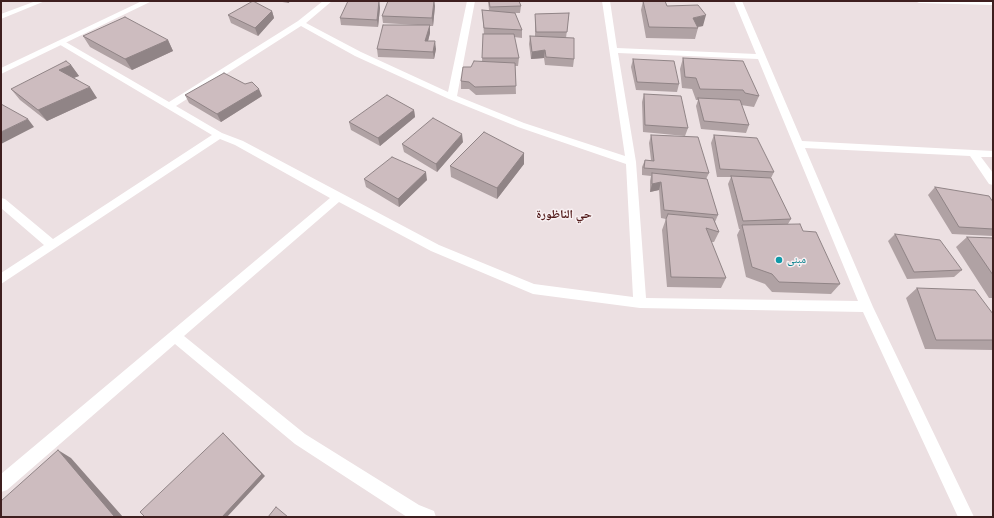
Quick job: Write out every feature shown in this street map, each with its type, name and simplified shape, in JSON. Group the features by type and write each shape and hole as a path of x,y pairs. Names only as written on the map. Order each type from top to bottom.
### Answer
{"street":[{"path":"1,71 148,1"},
{"path":"170,106 301,23 328,1"},
{"path":"452,97 471,1"},
{"path":"606,1 631,162 640,303"},
{"path":"738,1 867,307 966,517"},
{"path":"919,1 993,3"},
{"path":"301,23 358,54 452,97 521,125 631,162"},
{"path":"61,43 219,135 239,143 435,248 533,289 640,303 867,307"},
{"path":"613,50 761,57"},
{"path":"1,279 219,135"},
{"path":"798,144 993,154"},
{"path":"974,153 993,180"},
{"path":"1,484 338,197"},
{"path":"1,202 52,245"},
{"path":"174,336 300,439 414,512 428,517"}],"lane":[{"path":"1,17 42,1"}],"building":[{"path":"253,1 272,11 255,28 228,15"},
{"path":"348,1 379,1 377,20 340,18"},
{"path":"388,1 434,1 432,18 382,16"},
{"path":"489,1 519,1 521,6 490,7"},
{"path":"643,1 665,1 667,6 698,5 706,15 693,18 698,28 649,27"},
{"path":"482,10 515,13 522,30 484,28"},
{"path":"569,13 567,32 536,32 535,14"},
{"path":"125,17 168,40 125,59 83,36"},
{"path":"383,25 430,25 425,41 435,41 433,52 377,49"},
{"path":"483,34 514,34 519,58 482,58"},
{"path":"530,36 574,38 574,59 546,57 545,50 532,52"},
{"path":"683,58 743,61 759,96 745,93 743,90 700,89 696,78 685,77"},
{"path":"633,59 674,61 679,84 637,82"},
{"path":"66,61 71,65 59,70 90,87 38,110 11,89"},
{"path":"474,61 515,63 516,86 475,87 469,82 461,81 463,67 471,67"},
{"path":"224,73 245,84 252,82 259,89 217,114 185,95"},
{"path":"644,94 681,96 688,128 645,125"},
{"path":"387,95 414,110 378,138 349,122"},
{"path":"698,98 740,100 749,125 704,121"},
{"path":"1,104 28,119 1,132"},
{"path":"433,118 462,134 436,164 402,144"},
{"path":"484,132 524,153 497,188 450,166"},
{"path":"651,135 698,137 709,173 644,168 645,160 654,161"},
{"path":"714,135 757,138 774,172 720,169"},
{"path":"392,157 426,172 398,199 364,179"},
{"path":"652,173 707,179 718,215 664,210 661,182 652,184"},
{"name":"مبنى","path":"731,176 771,178 791,219 743,221"},
{"path":"935,187 989,196 993,202 993,229 959,227"},
{"path":"668,214 713,218 719,232 706,228 726,278 671,277 666,219"},
{"name":"مبنى","path":"800,224 803,231 816,232 840,284 779,282 772,274 752,267 742,225"},
{"path":"895,234 940,240 962,270 914,272"},
{"path":"967,237 993,238 993,275"},
{"path":"917,288 975,290 993,314 993,340 936,340"},
{"path":"223,433 262,474 222,517 145,517 140,512"},
{"path":"58,450 114,516 1,517 1,501"},
{"path":"276,507 288,517 268,517"}],"place":[{"name":"مبنى","path":"779,260"}],"district":[{"name":"حي الناظورة","path":"564,214"}]}
